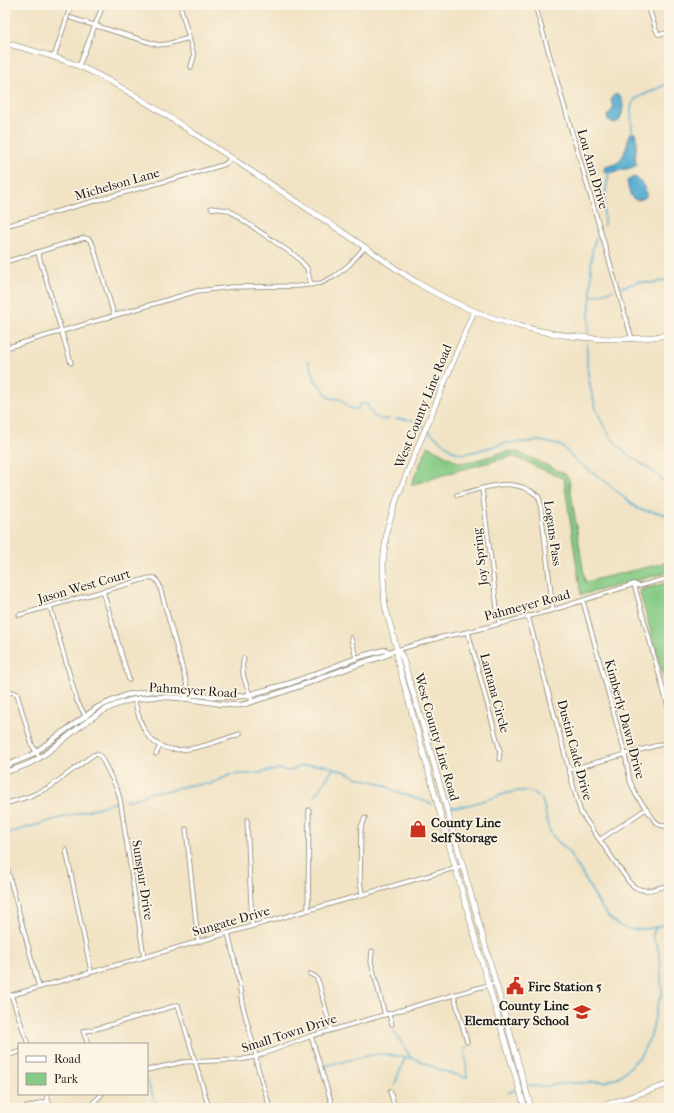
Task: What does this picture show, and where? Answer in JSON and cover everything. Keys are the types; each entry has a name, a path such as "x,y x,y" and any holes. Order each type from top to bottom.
{"main road":[{"path":"5,43 79,66 133,94 418,283 474,311 515,325 550,333 593,338 632,339 669,335"},
{"name":"West County Line Road","path":"474,311 394,505 387,529 384,550 383,576 385,606 397,650 397,659 525,1108"},
{"name":"West County Line Road","path":"397,650 402,656 531,1108"},
{"path":"442,819 448,818"}],"street":[{"path":"54,57 71,5"},
{"path":"79,66 103,5"},
{"path":"180,5 194,56 191,67"},
{"path":"536,7 547,5"},
{"path":"648,5 658,34 669,32"},
{"name":"Lou Ann Drive","path":"536,7 632,339"},
{"path":"72,18 158,45 189,38"},
{"name":"Michelson Lane","path":"5,226 223,165 228,162 230,157"},
{"path":"211,208 228,210 297,257 307,268 311,285"},
{"path":"5,262 84,238 90,238 114,315"},
{"path":"5,338 6,348 197,291 232,287 311,285 321,283 335,276 349,265 365,247"},
{"path":"38,253 70,363"},
{"name":"Logans Pass","path":"457,496 500,484 510,484 521,487 538,496 540,501 553,610"},
{"name":"Joy Spring","path":"482,489 498,624"},
{"name":"Jason West Court","path":"20,615 149,578 155,578 184,674 187,685 187,694"},
{"name":"Pahmeyer Road","path":"5,772 30,764 40,758 88,720 111,706 134,699 155,697 228,705 243,704 293,689 349,667 387,656 390,652 442,637 468,632 553,610 634,584 639,586 669,578"},
{"path":"634,584 669,710"},
{"path":"103,591 129,680"},
{"name":"Kimberly Dawn Drive","path":"583,601 625,754 628,776 631,785 657,823 669,827"},
{"path":"50,606 78,702 88,720"},
{"name":"Dustin Cade Drive","path":"528,616 577,800 582,812 629,882 635,888 638,890 648,891 669,885"},
{"name":"Lantana Circle","path":"468,632 500,751 499,759"},
{"path":"351,638 356,658"},
{"name":"Pahmeyer Road","path":"5,766 25,759 105,703 133,694 152,691 227,697 250,695 291,683 356,658 385,650 390,652"},
{"path":"244,658 242,668 252,701"},
{"path":"5,694 15,692 18,695 32,745 40,758"},
{"path":"133,694 145,732 153,741 165,748 175,750 189,749 240,734"},
{"path":"186,700 187,694"},
{"path":"569,770 669,742"},
{"path":"156,754 160,746"},
{"name":"Sunspur Drive","path":"5,804 44,791 68,775 90,757 97,754 102,759 117,789 122,806 144,956"},
{"path":"600,840 646,809"},
{"path":"308,909 309,810"},
{"path":"362,894 360,881 361,827 365,818"},
{"path":"247,820 252,925"},
{"path":"186,829 198,941"},
{"path":"66,850 91,971"},
{"name":"Sungate Drive","path":"5,997 91,971 462,866"},
{"path":"7,868 39,987"},
{"path":"228,933 237,971 240,996 257,1065 270,1108"},
{"path":"372,951 371,962 387,1014 392,1024"},
{"path":"310,974 316,977 319,984 331,1030"},
{"name":"Small Town Drive","path":"148,1070 183,1062 239,1060 255,1056 311,1036 495,983"},
{"path":"11,995 28,1043"},
{"path":"454,995 468,1042"},
{"path":"88,1043 83,1031 92,1030 178,1005 209,1108"},
{"path":"311,1036 333,1108"},
{"path":"5,1056 18,1052"},
{"path":"596,1108 669,1084"},
{"path":"390,1091 395,1108"},
{"path":"46,1095 51,1108"},
{"path":"88,1108 101,1095"},
{"path":"25,1108 48,1101"}],"green space":[{"path":"428,446 458,462 466,463 509,451 518,452 565,474 569,480 585,582 669,562 669,572 581,595 564,479 513,456 411,485"},
{"path":"669,582 669,696 640,593 641,590"}],"water":[{"path":"617,94 622,99 623,106 619,121 614,123 608,120 607,116 613,109 611,102 612,97"},
{"path":"635,133 637,141 635,158 637,165 627,169 605,173 605,166 616,164 623,156 630,134"},
{"path":"635,177 646,191 646,197 637,200 630,194 627,181"}],"waterway":[{"path":"632,134 631,107 635,99 669,83"},
{"path":"604,226 604,203 609,172"},
{"path":"588,332 592,250 596,238"},
{"path":"622,287 638,282 654,283 669,279"},
{"path":"591,297 613,290"},
{"path":"587,343 588,374 595,405 601,420 618,446 657,474 669,490"},
{"path":"308,361 314,375 314,380 330,398 340,399 349,407 354,409 358,409 360,404 368,404 375,417 389,419"},
{"path":"396,419 411,420 424,428"},
{"path":"427,430 453,451 462,454 506,443 541,441 558,445 563,447 577,462 601,478 638,509 669,516"},
{"path":"125,801 141,797 148,793 171,790 190,785 210,784 230,775 258,773 279,769 289,771 302,766 324,765 356,777 382,784 395,791 432,804"},
{"path":"314,797 333,769"},
{"path":"450,807 470,805 514,792 532,792 537,795 543,803 551,834 569,853 595,897 611,919 621,926 633,929 649,929 669,923"},
{"path":"5,834 117,802"},
{"path":"529,1085 540,1087 569,1083 605,1082 620,1076 640,1056 651,1036 657,1006 662,994 660,958 658,948 653,938 653,933 656,928"},
{"path":"394,1031 411,1058"},
{"path":"324,1066 372,1055 383,1054 416,1059 443,1071 467,1078 466,1047"},
{"path":"394,1086 405,1058"},
{"path":"148,1083 156,1105 154,1108"},
{"path":"508,1093 515,1090"}],"place":[{"name":"County Line Self Storage","path":"418,829"},
{"name":"Fire Station 5","path":"515,986"},
{"name":"County Line Elementary School","path":"582,1012"}]}
